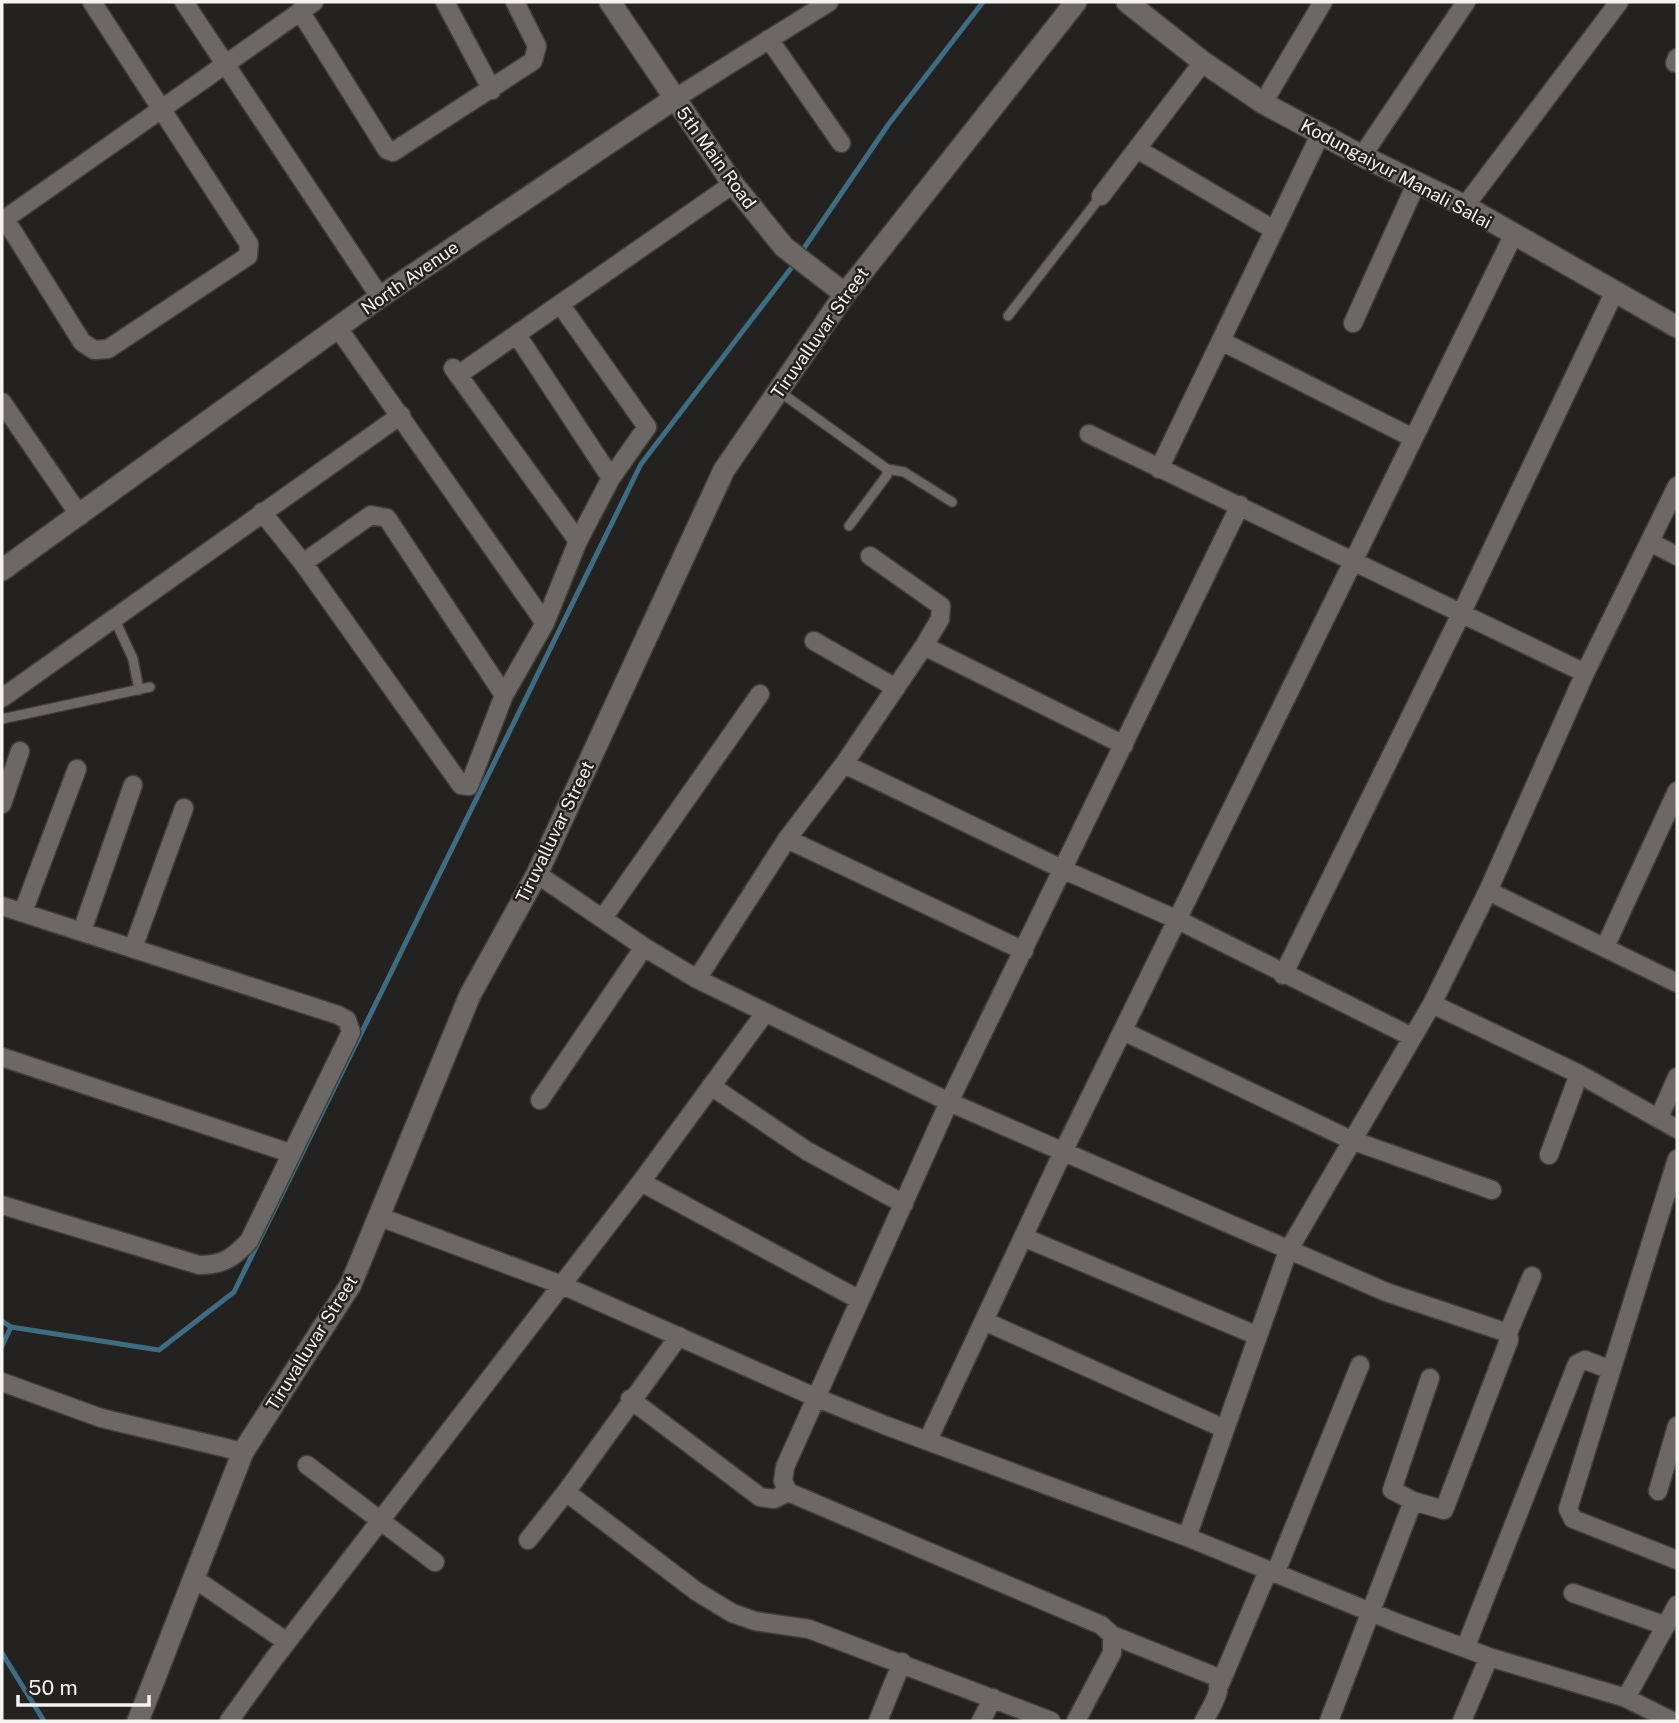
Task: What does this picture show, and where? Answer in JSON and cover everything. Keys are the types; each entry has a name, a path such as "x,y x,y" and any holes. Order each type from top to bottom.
{"street":[{"path":"92,2 160,108 249,244 248,256 108,349 94,350 82,342 4,220 160,108 307,6 387,150 393,152 492,90 536,56 537,46 515,2"},
{"path":"184,2 380,297"},
{"path":"444,2 492,90"},
{"name":"5th Main Road","path":"610,2 733,184 784,247 845,293"},
{"name":"North Avenue","path":"2,570 380,297 674,99 829,2"},
{"name":"Tiruvalluvar Street","path":"138,1721 243,1452 351,1284 470,995 537,874 724,470 845,293 1076,2"},
{"name":"Kodungaiyur Manali Salai","path":"1127,2 1203,62 1263,103 1416,184 1465,206 1513,236 1677,327"},
{"path":"1263,103 1323,2"},
{"path":"1362,156 1466,2"},
{"path":"1465,206 1619,2"},
{"path":"769,39 841,143"},
{"path":"1101,196 1203,62"},
{"path":"1159,469 1320,135"},
{"path":"1137,149 1274,230"},
{"path":"578,541 455,371 517,335 733,184"},
{"path":"1353,323 1416,184"},
{"path":"928,1440 1062,1154 1513,236"},
{"path":"1283,975 1461,614 1614,293"},
{"path":"262,512 303,564 461,785 471,783 504,695 545,623 578,541 611,478 647,427 560,304"},
{"path":"338,328 545,623"},
{"path":"517,335 611,478"},
{"path":"1221,341 1413,438"},
{"path":"2,402 80,516"},
{"path":"2,698 401,415"},
{"path":"1089,434 1585,673"},
{"path":"1187,1537 1288,1251 1410,1036 1432,1004 1488,891 1585,673 1652,543 1677,486"},
{"path":"1220,1684 1214,1676 1112,1635 1101,1625 788,1492 783,1481 785,1467 949,1102 1240,505"},
{"path":"303,564 371,515 387,518 504,695"},
{"path":"1652,543 1677,556"},
{"path":"697,979 787,839 844,764 940,619 942,606 870,555"},
{"path":"814,641 896,688"},
{"path":"924,646 1124,745"},
{"path":"603,918 760,694"},
{"path":"2,804 20,751"},
{"path":"844,764 1064,870 1178,920 1283,975 1410,1036"},
{"path":"23,912 77,769"},
{"path":"82,931 132,785"},
{"path":"1605,947 1677,791"},
{"path":"133,948 184,807"},
{"path":"787,839 1024,951"},
{"path":"537,874 644,947 697,979 949,1102 1062,1154 1386,1292 1508,1333"},
{"path":"1488,891 1677,984"},
{"path":"2,906 347,1020 351,1032 249,1241 232,1259 217,1265 200,1265 2,1205"},
{"path":"540,1100 644,947"},
{"path":"1432,1004 1579,1074 1677,1129"},
{"path":"229,1721 641,1182 765,1013"},
{"path":"1123,1031 1351,1140 1492,1190"},
{"path":"2,1057 290,1153"},
{"path":"1549,1156 1579,1074"},
{"path":"1659,1118 1677,1077"},
{"path":"711,1086 807,1151 904,1205"},
{"path":"1677,1159 1569,1515 1677,1560"},
{"path":"641,1182 859,1299"},
{"path":"380,1216 562,1284 817,1398 1187,1537 1369,1612 1466,1646 1489,1657 1626,1698 1672,1721"},
{"path":"1023,1237 1258,1336"},
{"path":"1430,1378 1392,1490 1413,1501 1444,1510 1509,1340 1508,1333 1532,1276"},
{"path":"984,1321 1225,1429"},
{"path":"528,1541 679,1336"},
{"path":"1466,1646 1577,1364 1585,1360 1611,1370"},
{"path":"1204,1721 1272,1572 1360,1365"},
{"path":"2,1382 101,1418 243,1452"},
{"path":"630,1399 760,1497 774,1499 788,1492"},
{"path":"1658,1491 1677,1426"},
{"path":"307,1465 435,1562"},
{"path":"566,1492 721,1608 755,1621 809,1629 902,1662 1051,1721"},
{"path":"1328,1721 1413,1501"},
{"path":"195,1579 287,1642"},
{"path":"1573,1593 1666,1626"},
{"path":"1626,1698 1677,1605"},
{"path":"1076,1721 1112,1653 1112,1635"},
{"path":"1462,1721 1489,1657"},
{"path":"878,1721 902,1662"},
{"path":"981,1721 993,1698"}],"lane":[{"path":"1008,316 1101,196"},
{"path":"779,391 887,469 904,472 952,502"},
{"path":"849,526 887,475 887,469"},
{"path":"114,618 133,659 139,690"},
{"path":"2,719 150,687"}],"waterway":[{"path":"800,254 888,125 983,2"},
{"path":"2,1321 11,1327 159,1350 234,1292 641,464 795,263"},
{"path":"2,1346 11,1327"},
{"path":"2,1653 44,1721"}]}
